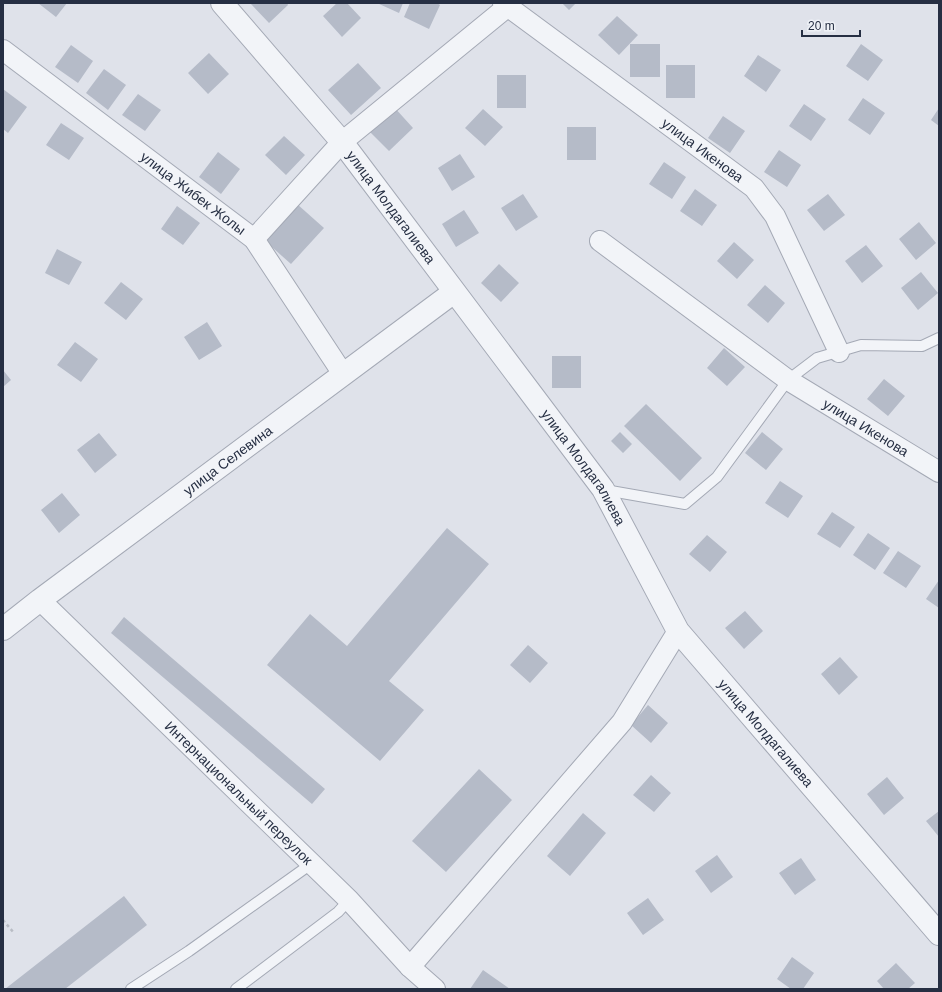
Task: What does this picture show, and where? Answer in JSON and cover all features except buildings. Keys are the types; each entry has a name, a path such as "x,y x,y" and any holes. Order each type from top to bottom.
{"street":[{"name":"улица Молдагалиева","path":"222,3 342,142 603,489 678,631 939,934"},
{"path":"254,239 342,142 507,4"},
{"name":"улица Икенова","path":"507,4 754,188 775,216 839,352"},
{"name":"улица Жибек Жолы","path":"3,50 254,239 343,374"},
{"name":"улица Икенова","path":"600,241 788,380 939,472"},
{"name":"улица Селевина","path":"3,630 40,600 454,292"},
{"name":"Интернациональный переулок","path":"40,600 349,900 410,968 435,989"},
{"path":"410,968 622,722 678,631"}],"lane":[{"path":"603,489 685,504 717,477 788,380 817,358 861,345 922,346 939,338"},
{"path":"131,989 189,951 311,864"},
{"path":"236,989 338,912 349,900"}],"path":[{"path":"3,920 14,932"}]}
